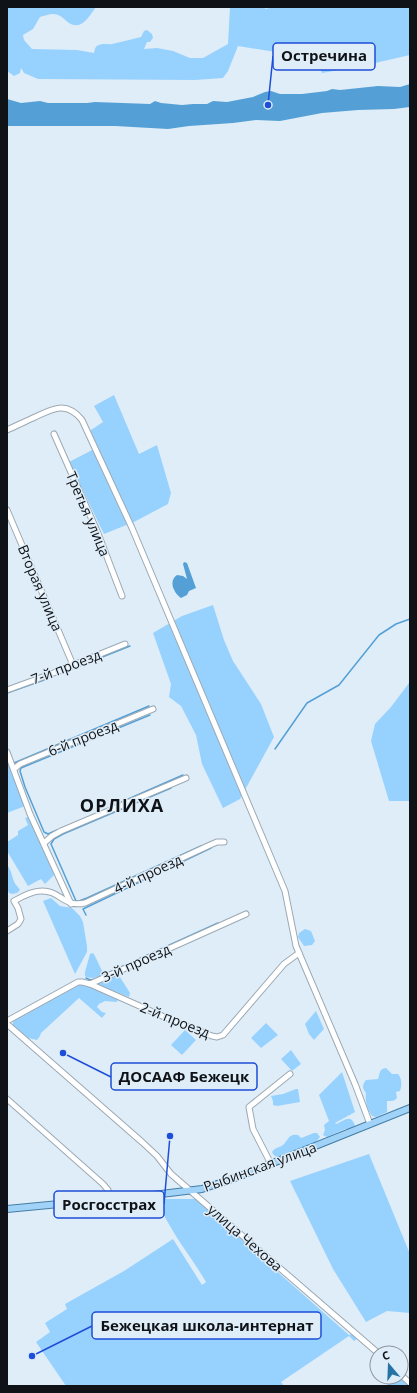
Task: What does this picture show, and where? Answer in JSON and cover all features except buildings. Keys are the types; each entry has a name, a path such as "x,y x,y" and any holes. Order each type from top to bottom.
{"main road":[{"name":"Рыбинская улица","path":"7,1209 190,1191 213,1186 410,1108"}],"street":[{"path":"7,430 55,408 66,408 73,411 82,420 132,528 285,891 293,936 299,953 355,1084 370,1124"},
{"name":"Третья улица","path":"54,434 97,531 122,596"},
{"name":"Вторая улица","path":"7,510 73,665"},
{"name":"7-й проезд","path":"7,690 125,644"},
{"name":"6-й проезд","path":"14,769 20,764 153,709"},
{"path":"7,752 30,814 71,904"},
{"path":"44,844 52,836 61,831 186,778"},
{"name":"4-й проезд","path":"71,904 77,905 85,903 210,845 217,842 224,842"},
{"path":"7,931 18,924 21,919 14,901 21,897 40,890 52,892 71,904"},
{"name":"3-й проезд","path":"7,1022 78,982 90,984 246,914"},
{"name":"2-й проезд","path":"90,984 162,1016 217,1037 223,1035 284,964 299,953"},
{"name":"улица Чехова","path":"7,1022 142,1142 157,1156 171,1174 190,1191 369,1345"},
{"path":"271,1164 253,1129 249,1107 290,1074"},
{"path":"7,1099 103,1184 108,1190 110,1199"}],"shaded area":[{"path":"7,7 96,7 82,24 78,25 69,23 62,17 55,14 40,17 33,29 23,35 24,40 32,49 77,50 94,53 95,48 98,45 112,44 141,37 144,31 147,30 152,34 153,38 150,42 147,42 144,49 157,48 173,51 190,58 203,58 228,44 230,7 265,7 265,9 274,7 410,7 410,55 322,73 314,54 288,54 238,46 228,71 223,78 195,80 38,79 24,73 21,68 20,73 14,76 7,71"},
{"path":"410,84 410,107 322,113 280,121 256,120 168,129 115,126 7,126 7,99 21,103 40,101 48,103 95,102 150,104 155,101 182,105 207,104 213,101 227,102 253,97 271,91 280,94 302,94 332,89 340,90 378,86 400,87"},
{"path":"114,395 139,454 157,445 171,493 168,504 134,522 104,534 69,462 96,448 88,432 103,422 94,406"},
{"path":"184,562 187,563 196,588 189,591 187,595 181,598 174,590 172,584 177,575 183,576 187,579 183,564"},
{"path":"213,605 224,640 233,661 261,704 274,737 240,799 223,808 202,764 196,735 181,706 169,697 171,684 153,633 182,616"},
{"path":"410,679 410,801 389,801 371,741 375,724 391,707 409,683"},
{"path":"7,761 25,806 7,813"},
{"path":"29,817 54,875 45,884 41,879 28,886 7,851 7,842 18,835 18,831 28,825 25,818"},
{"path":"7,865 11,871 14,882 20,890 17,893 9,893 7,888"},
{"path":"51,898 60,906 72,908 80,916 83,922 87,952 75,974 43,901"},
{"path":"305,929 311,931 315,941 312,945 304,946 298,937 299,933"},
{"path":"90,954 94,954 104,975 92,978 85,976"},
{"path":"118,974 130,993 129,997 98,985 98,982"},
{"path":"79,984 84,984 118,999 117,1002 105,1001 99,1004 97,1007 102,1012 106,1013 102,1018 79,998 41,1033 37,1040 28,1038 13,1025 15,1019"},
{"path":"316,1011 324,1029 314,1040 309,1034 305,1024"},
{"path":"266,1023 278,1035 261,1048 251,1038"},
{"path":"185,1030 196,1040 182,1055 171,1045"},
{"path":"291,1050 301,1064 292,1071 281,1059"},
{"path":"386,1068 392,1074 398,1074 401,1082 401,1089 400,1091 396,1092 396,1099 387,1101 387,1112 376,1117 372,1116 368,1108 366,1093 363,1085 366,1080 378,1079 381,1070"},
{"path":"342,1072 355,1112 335,1123 336,1124 349,1119 355,1126 352,1129 345,1129 327,1137 323,1135 325,1130 324,1125 329,1121 319,1095"},
{"path":"298,1089 300,1102 277,1106 273,1105 271,1096 283,1094"},
{"path":"317,1133 320,1137 308,1148 298,1149 284,1157 277,1157 272,1152 274,1149 283,1145 289,1137 293,1135 298,1135 301,1138"},
{"path":"369,1154 410,1254 410,1313 387,1311 366,1322 333,1269 290,1181"},
{"path":"157,1199 195,1199 349,1335 352,1334 358,1338 354,1341 349,1336 281,1382 284,1386 66,1386 36,1342 50,1332 45,1323 67,1309 65,1304 124,1271 173,1239 202,1285 206,1282 173,1232"},
{"path":"388,1385 410,1386 389,1386"}],"waterway":[{"path":"275,749 307,703 339,685 379,635 396,624 410,619"},
{"path":"62,673 130,646"},
{"path":"7,693 44,680"},
{"path":"14,763 149,706"},
{"path":"57,830 48,834 44,832 25,787 20,771 21,768 150,715"},
{"path":"110,807 183,775"},
{"path":"171,788 54,839 51,844 76,901 87,898 201,846"},
{"path":"86,915 83,909 211,848"},
{"path":"99,977 218,923"},
{"path":"86,978 90,980 96,979"}],"place":[{"name":"Остречина","path":"268,105"},
{"name":"ДОСААФ Бежецк","path":"63,1053"},
{"name":"Росгосстрах","path":"170,1136"},
{"name":"Бежецкая школа-интернат","path":"32,1356"}],"district":[{"name":"ОРЛИХА","path":"122,806"}]}
